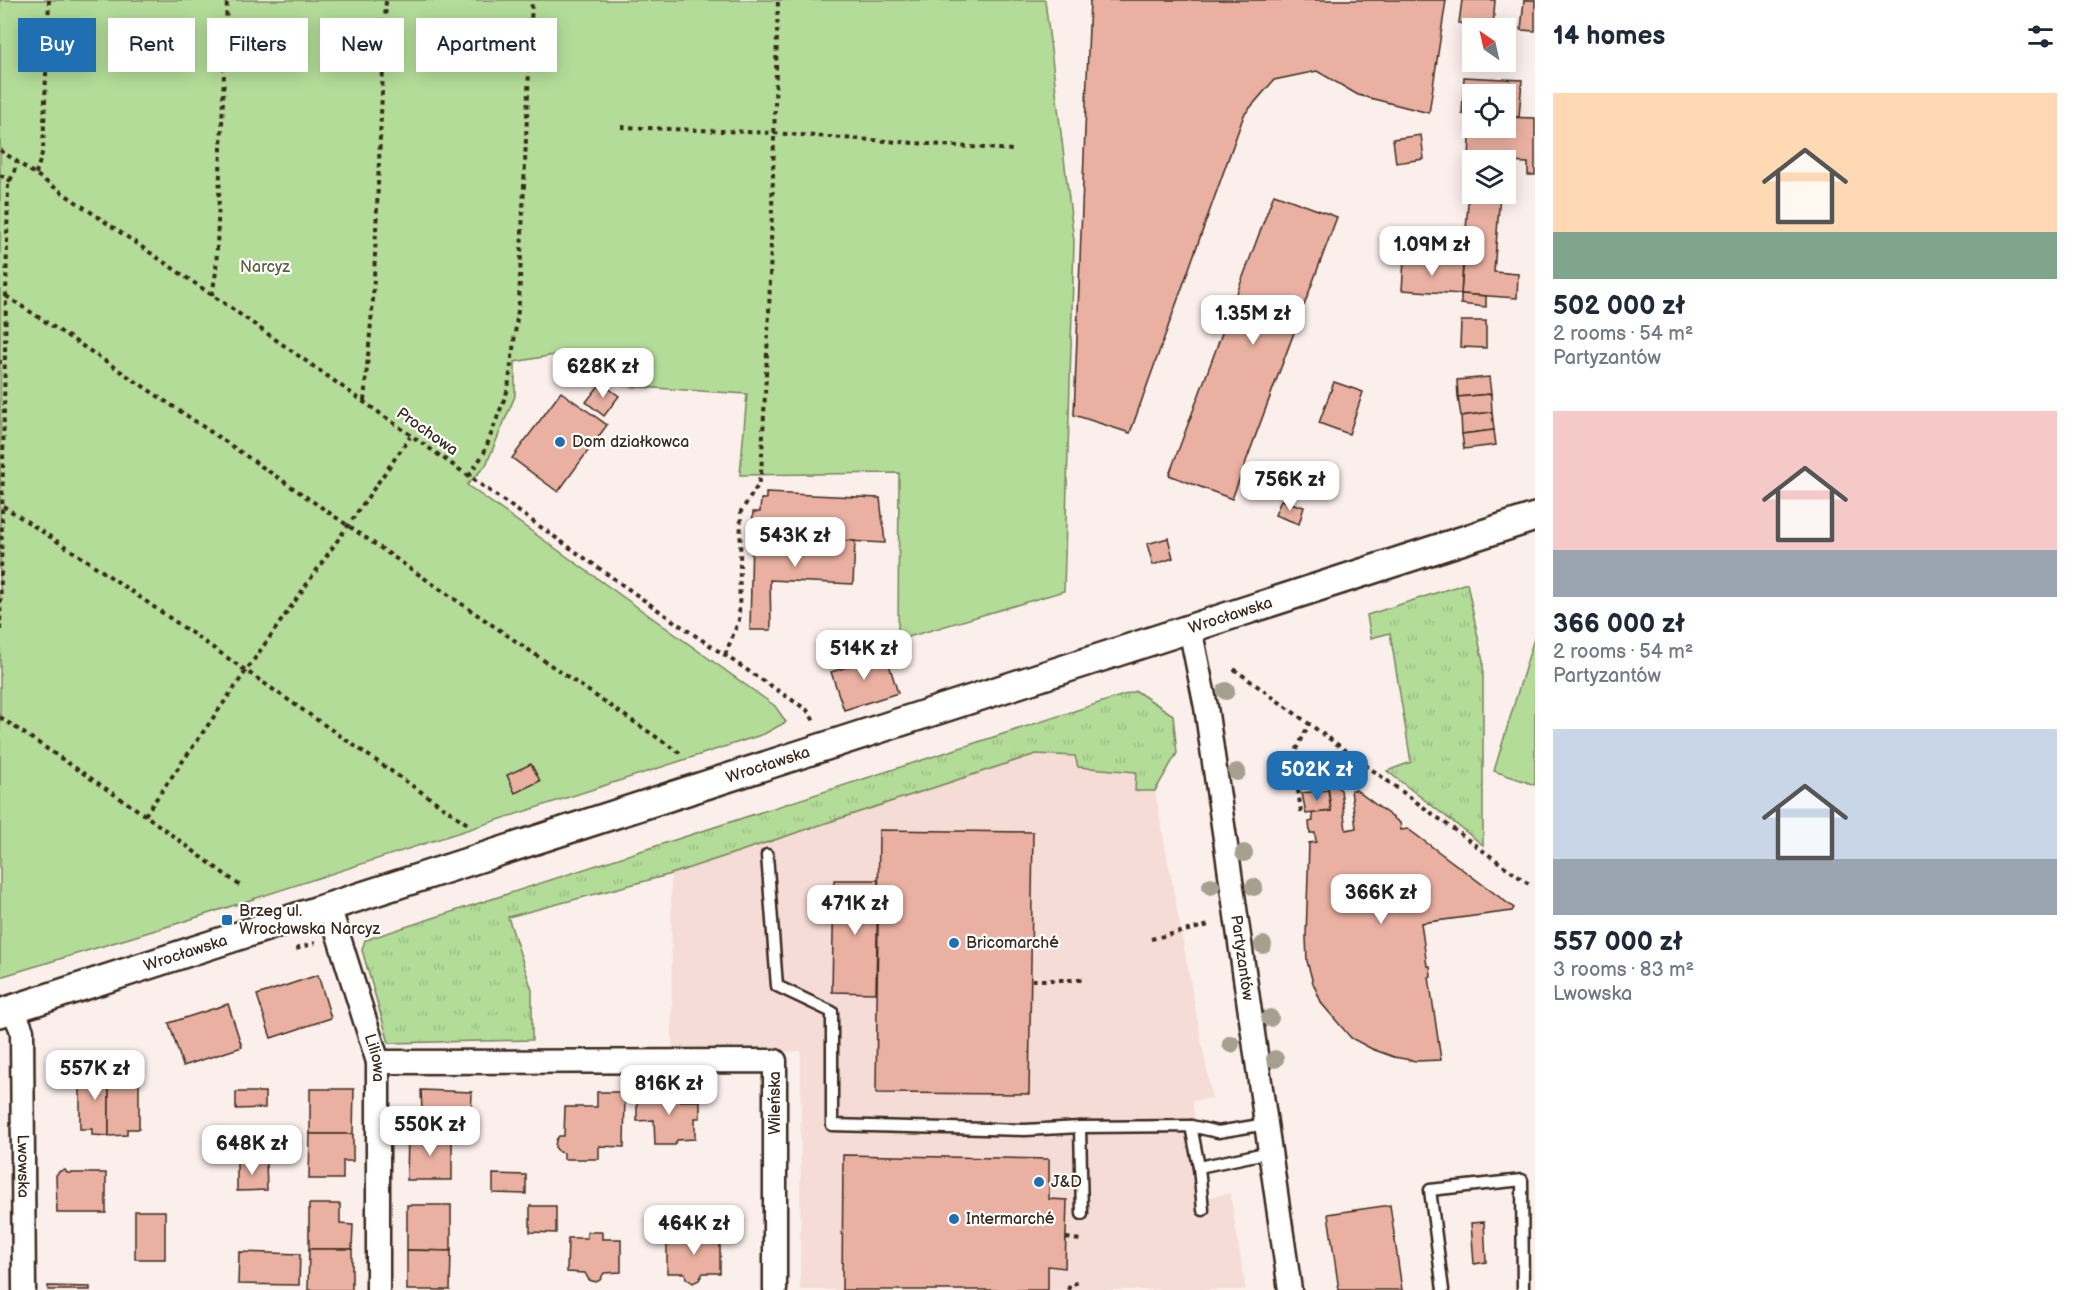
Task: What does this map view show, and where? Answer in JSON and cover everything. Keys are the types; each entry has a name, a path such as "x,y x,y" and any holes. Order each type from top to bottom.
{"street":[{"name":"Wrocławska","path":"7,1011 1535,517"},
{"name":"Partyzantów","path":"1191,628 1206,707 1290,1290"},
{"name":"Liliowa","path":"329,906 378,1062 378,1290"},
{"name":"Lwowska","path":"7,1011 22,1034 24,1290"},
{"name":"Wileńska","path":"378,1062 775,1061 775,1290"}],"lane":[{"path":"767,855 777,986 831,1012 832,1125 1025,1130 1080,1126 1191,1126 1218,1132 1266,1124"},
{"path":"1080,1126 1082,1214"},
{"path":"1191,1126 1199,1167 1203,1210"},
{"path":"1199,1167 1270,1152"},
{"path":"1443,1290 1430,1190 1521,1180 1523,1290"}],"path":[{"path":"36,174 44,150 49,0"},
{"path":"212,296 216,273 226,0"},
{"path":"364,402 373,300 386,0"},
{"path":"469,476 484,453 508,389 511,368 519,302 532,0"},
{"path":"725,656 739,620 741,511 757,488 761,475 770,313 778,0"},
{"path":"621,127 773,133 1012,150"},
{"name":"Prochowa","path":"0,150 725,656 807,710 826,746"},
{"path":"0,630 8,186 18,162"},
{"path":"0,175 11,181"},
{"path":"6,296 146,386 683,755"},
{"path":"145,815 410,437"},
{"path":"3,506 89,562 469,825"},
{"path":"1234,669 1530,885"},
{"path":"0,717 145,815 243,887"},
{"path":"1301,812 1294,760 1296,751 1310,724"},
{"path":"1151,939 1209,925"},
{"path":"1032,980 1082,980"},
{"path":"1066,1238 1081,1240"},
{"path":"1068,1290 1070,1285 1082,1281"}],"shaded area":[{"path":"1036,754 1075,756 1078,767 1137,772 1135,791 1155,791 1212,1098 1192,1101 1209,1197 1230,1193 1246,1290 800,1290 801,1051 739,1053 672,1050 671,874"}],"green space":[{"name":"Narcyz","path":"0,0 1045,0 1074,241 1064,591 898,640 899,473 740,475 747,394 623,386 571,352 515,362 515,396 486,465 467,485 775,706 786,722 764,734 179,923 0,977"},
{"path":"1467,583 1483,662 1483,845 1387,771 1411,762 1390,633 1371,638 1367,615"},
{"path":"1535,635 1535,785 1494,771"},
{"path":"1136,691 1173,715 1177,753 1155,791 1135,791 1136,772 1078,767 1075,756 1036,754 668,875 508,917 532,990 532,1040 389,1043 362,950 365,940"}],"building":[{"path":"1090,0 1446,0 1429,113 1358,95 1317,71 1274,80 1244,115 1130,433 1074,415"},
{"path":"1462,0 1495,0 1494,18 1462,18 1462,23 1459,23"},
{"path":"1524,0 1535,0 1535,31 1521,30"},
{"path":"1464,77 1522,80 1519,117 1516,117 1516,84 1464,84"},
{"path":"1516,117 1535,118 1535,175 1528,175 1528,163 1516,162 1516,150 1469,150 1470,138 1516,138"},
{"path":"1421,135 1424,159 1396,163 1393,139"},
{"path":"1274,194 1337,217 1232,499 1169,475"},
{"path":"1468,204 1499,204 1494,272 1518,274 1517,298 1461,294"},
{"path":"1404,260 1463,264 1461,294 1402,290"},
{"path":"1461,294 1486,296 1486,307 1461,304"},
{"path":"1461,321 1486,321 1486,348 1460,347"},
{"path":"1489,377 1491,394 1458,397 1457,380"},
{"path":"1334,382 1363,392 1349,434 1319,423"},
{"path":"601,383 619,396 604,416 586,402"},
{"name":"Dom działkowca","path":"561,392 607,425 558,492 512,458"},
{"path":"1491,394 1492,412 1461,416 1458,397"},
{"path":"1492,412 1494,430 1462,434 1461,416"},
{"path":"1494,430 1496,445 1464,449 1462,434"},
{"path":"766,493 880,498 885,543 752,536 753,512 760,512 761,499 766,499"},
{"path":"1281,500 1304,507 1299,524 1275,515"},
{"path":"752,536 855,541 853,584 770,580 771,630 750,630"},
{"path":"1168,538 1173,558 1153,565 1147,544"},
{"path":"865,651 868,660 886,655 898,693 844,710 831,672 854,665 851,655"},
{"path":"531,764 540,781 515,793 507,775"},
{"path":"1332,784 1341,790 1346,830 1356,828 1351,790 1356,790 1400,823 1401,830 1408,829 1514,908 1512,911 1421,923 1427,966 1430,966 1431,977 1429,977 1441,1060 1416,1061 1394,1057 1351,1038 1322,1004 1313,983 1307,961 1306,937 1309,843 1316,842 1315,833 1310,833 1309,822 1313,821 1312,813 1331,811 1328,785"},
{"path":"1328,790 1331,811 1306,814 1302,793"},
{"name":"Bricomarché","path":"879,830 1033,832 1029,1094 876,1093"},
{"path":"834,880 878,880 876,993 832,992"},
{"path":"318,975 331,1018 271,1038 257,995"},
{"path":"228,1004 242,1047 183,1066 169,1023"},
{"path":"80,1069 109,1069 109,1136 92,1135 92,1129 80,1129"},
{"path":"109,1069 139,1069 139,1129 127,1129 127,1135 109,1136"},
{"path":"310,1089 354,1089 353,1134 310,1134"},
{"path":"421,1090 472,1092 471,1118 452,1118 452,1135 408,1134 408,1110 422,1110"},
{"path":"236,1092 265,1092 265,1108 236,1109"},
{"path":"597,1092 625,1092 624,1147 599,1146 599,1159 564,1159 564,1153 559,1152 555,1147 559,1136 564,1136 565,1107 597,1107"},
{"path":"637,1093 678,1093 678,1101 700,1101 700,1118 695,1118 695,1139 677,1140 675,1145 655,1145 654,1120 637,1121"},
{"path":"310,1134 353,1134 353,1161 343,1161 343,1179 309,1179"},
{"path":"408,1134 452,1135 452,1180 407,1180"},
{"name":"Intermarché","path":"843,1155 1049,1159 1049,1199 1067,1200 1065,1268 1048,1266 1048,1290 842,1290"},
{"path":"237,1161 266,1161 267,1190 237,1191"},
{"path":"65,1170 67,1173 106,1173 106,1213 57,1213 56,1175"},
{"path":"493,1174 526,1175 526,1194 493,1193"},
{"path":"309,1204 340,1204 340,1224 353,1225 352,1249 309,1249"},
{"path":"407,1205 451,1205 451,1251 407,1250"},
{"path":"1390,1205 1402,1290 1339,1290 1328,1214"},
{"path":"530,1206 556,1206 556,1233 530,1232"},
{"path":"135,1211 165,1211 165,1259 135,1259"},
{"path":"1484,1222 1486,1262 1474,1264 1471,1223"},
{"path":"587,1232 602,1232 602,1239 621,1239 621,1272 604,1273 596,1282 589,1280 585,1273 567,1272 568,1238 587,1238"},
{"path":"686,1232 701,1232 702,1240 720,1239 720,1273 703,1273 699,1280 693,1283 686,1278 685,1273 667,1273 667,1240 686,1239"},
{"path":"309,1249 352,1249 352,1290 308,1290"},
{"path":"407,1250 451,1251 450,1290 407,1290"},
{"path":"239,1252 300,1254 299,1285 238,1284"},
{"path":"48,1286 90,1287 90,1290 48,1290"}],"place":[{"name":"Dom działkowca","path":"560,442"},
{"name":"Brzeg ul. Wrocławska Narcyz","path":"227,920"},
{"name":"Bricomarché","path":"954,943"},
{"name":"J&D","path":"1039,1182"},
{"name":"Intermarché","path":"954,1219"}]}
